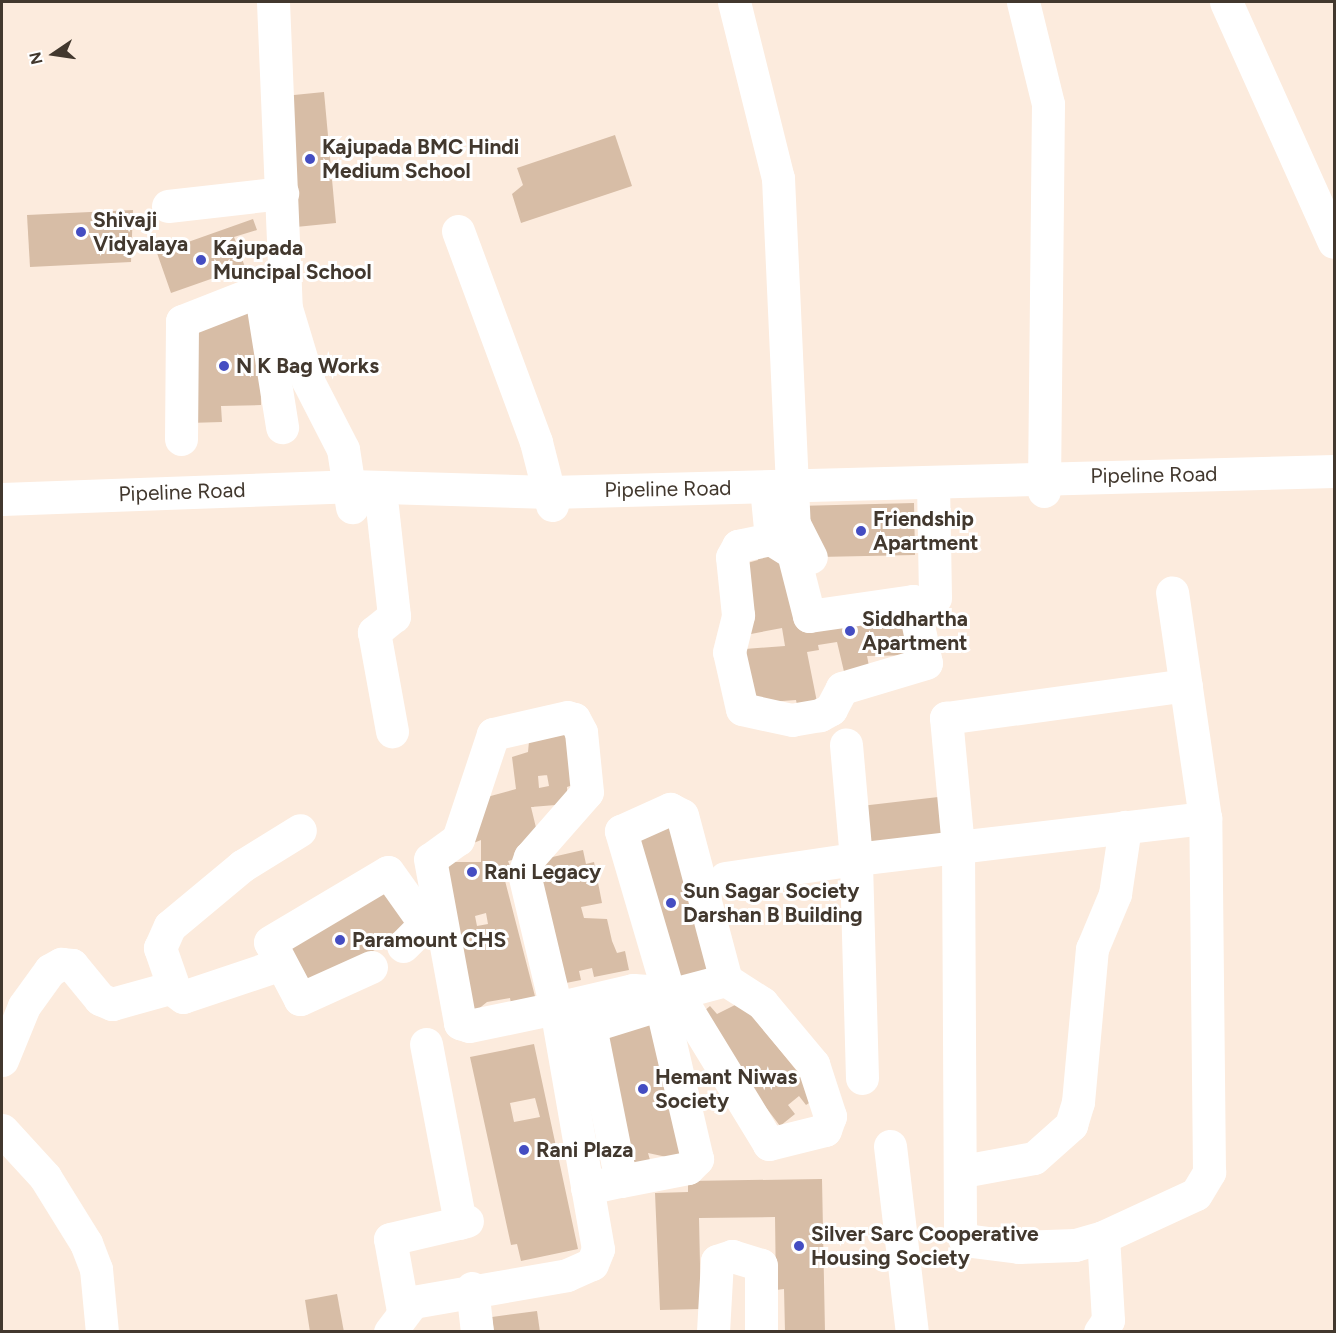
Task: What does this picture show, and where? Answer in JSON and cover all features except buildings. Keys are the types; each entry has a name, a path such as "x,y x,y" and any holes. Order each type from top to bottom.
{"street":[{"path":"273,2 282,193 272,285 275,382 282,427"},
{"path":"734,2 778,178 779,491 771,539"},
{"path":"1023,2 1048,104 1044,484 1335,486"},
{"path":"1226,2 1335,242"},
{"path":"168,206 282,193"},
{"path":"458,231 551,499"},
{"path":"272,285 303,368 343,449 361,500 393,616 374,632 393,731"},
{"path":"181,439 182,321 272,285"},
{"path":"275,382 303,368"},
{"name":"Pipeline Road","path":"2,499 551,499 933,488 1335,471"},
{"path":"933,488 935,598"},
{"path":"779,491 811,557"},
{"path":"2,516 361,500"},
{"path":"771,539 793,553 809,616 915,602 926,663 842,688 831,709 820,715 792,720 742,709 729,652 738,615 732,557 738,546 771,539"},
{"path":"1172,592 1186,685 1205,818 1209,1172 1196,1194 1103,1237 1075,1245 1019,1247 965,1240 958,847 946,718 1186,685"},
{"path":"397,1321 412,1302 472,1288 567,1275 592,1264 598,1249 587,1188 556,1008 524,874 530,857 587,792 581,732 574,719 567,717 493,734 458,839 434,853 429,866 460,1023 469,1026 556,1008 622,1003 656,1004 664,1009 697,1159 688,1168 587,1188"},
{"path":"846,744 856,859 862,1078"},
{"path":"670,809 682,816 726,980 762,1003 813,1064 830,1116 825,1130 769,1144 672,992 621,831 670,809"},
{"path":"724,878 856,859 1205,818"},
{"path":"963,1171 1034,1158 1071,1125 1078,1102 1092,949 1115,894 1125,827"},
{"path":"278,965 190,997 179,996 173,987 160,948 170,926 242,866 300,830"},
{"path":"370,967 300,999 278,965 270,942 276,934 388,872 425,924 403,946"},
{"path":"2,1060 24,1006 50,970 61,964 72,966 100,999 112,1004 173,987"},
{"path":"621,1181 590,1033 593,1022 622,1003 726,980"},
{"path":"397,1321 390,1239 464,1222 426,1044"},
{"path":"2,1130 45,1177 86,1243 96,1269 102,1332"},
{"path":"890,1146 912,1332"},
{"path":"1100,1332 1108,1320 1103,1237"},
{"path":"713,1332 717,1261 732,1256 761,1265 761,1332"},
{"path":"472,1288 477,1332"}],"place":[{"name":"Kajupada BMC Hindi Medium School","path":"310,159"},
{"name":"Shivaji Vidyalaya","path":"81,232"},
{"name":"Kajupada Muncipal School","path":"201,260"},
{"name":"N K Bag Works","path":"224,366"},
{"name":"Friendship Apartment","path":"861,531"},
{"name":"Siddhartha Apartment","path":"850,631"},
{"name":"Rani Legacy","path":"472,872"},
{"name":"Sun Sagar Society Darshan B Building","path":"671,903"},
{"name":"Paramount CHS","path":"340,940"},
{"name":"Hemant Niwas Society","path":"643,1089"},
{"name":"Rani Plaza","path":"524,1150"},
{"name":"Silver Sarc Cooperative Housing Society","path":"799,1246"}]}
